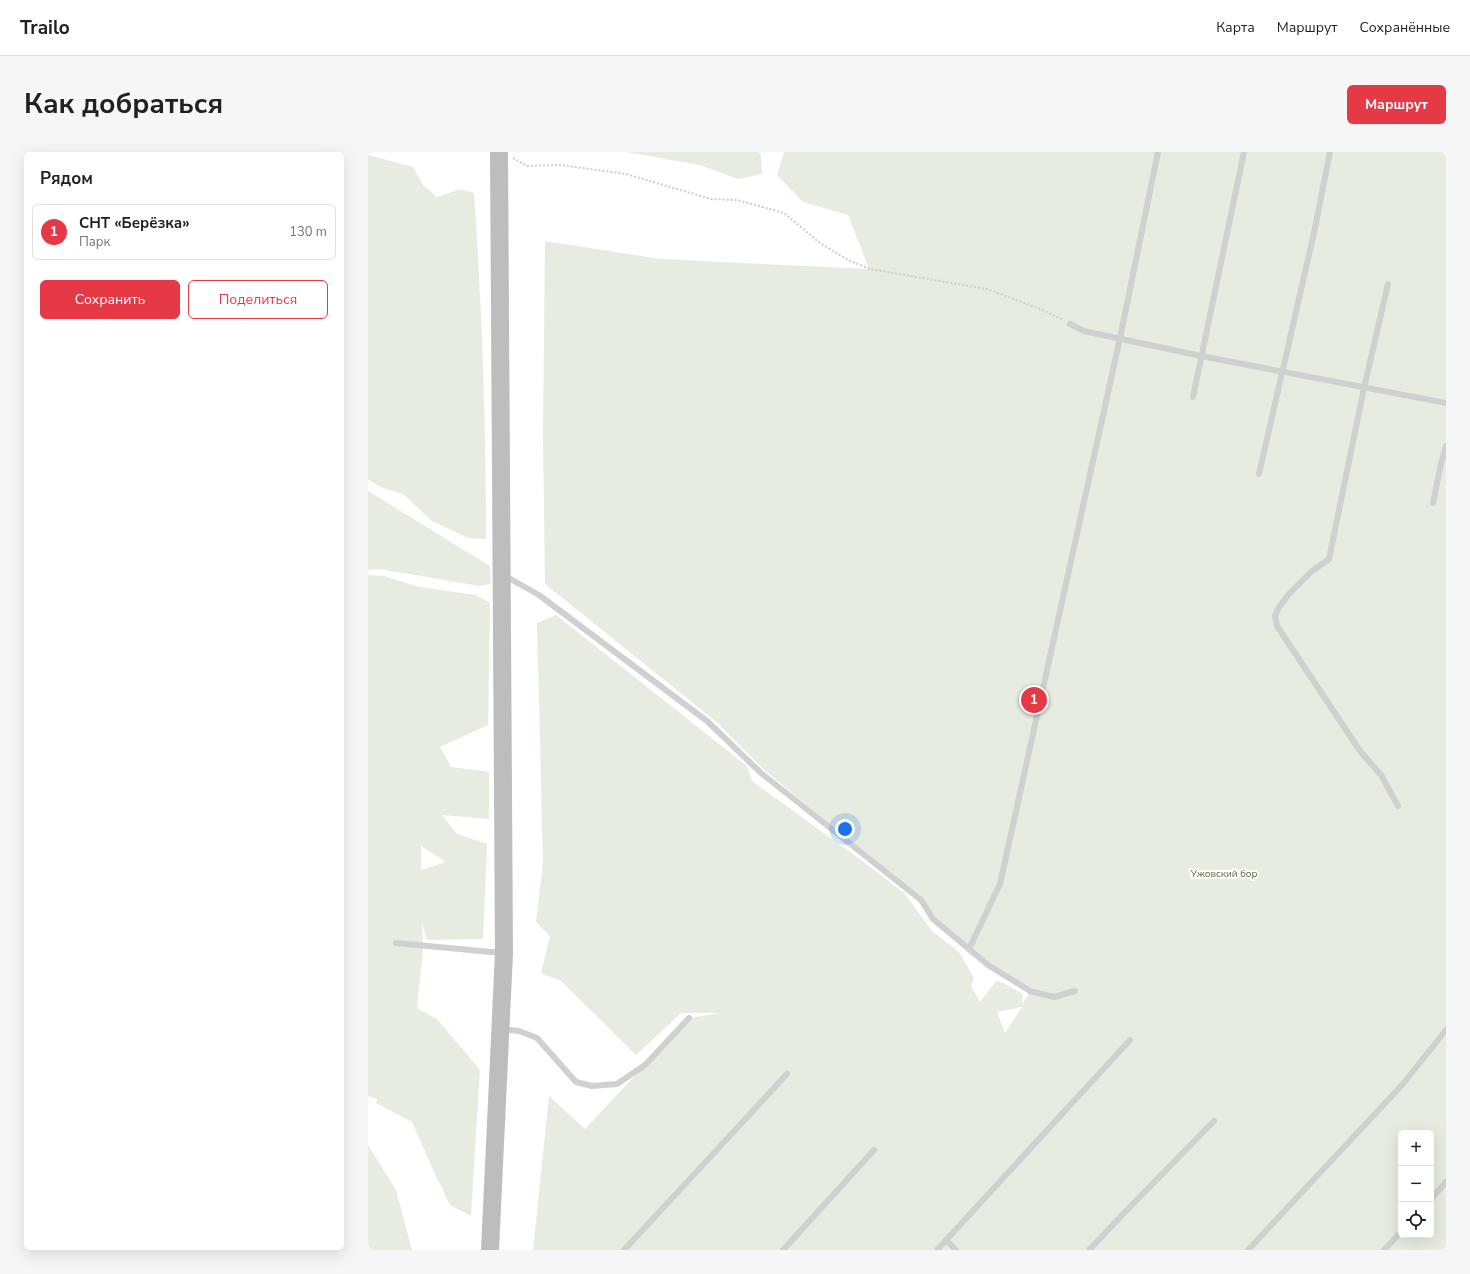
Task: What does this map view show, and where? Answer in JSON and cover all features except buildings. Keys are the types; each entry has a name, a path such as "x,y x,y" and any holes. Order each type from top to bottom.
{"street":[{"path":"490,1250 504,953 502,575 504,154"}],"lane":[{"path":"969,949 1000,884 1120,338 1158,152"},
{"path":"1193,398 1244,152"},
{"path":"1259,474 1314,233 1330,152"},
{"path":"1388,284 1364,388 1329,559 1311,572 1288,594 1279,607 1276,616 1277,626 1360,751 1381,775 1398,806"},
{"path":"1070,324 1084,331 1201,356 1446,403"},
{"path":"1433,503 1446,446"},
{"path":"502,575 539,595 707,721 761,773 921,900 933,919 988,965 1030,991 1054,997 1075,991"},
{"path":"396,943 504,953"},
{"path":"500,1029 519,1030 536,1038 576,1082 592,1086 617,1084 645,1065 689,1018"},
{"path":"1248,1250 1402,1085 1446,1030"},
{"path":"937,1250 1130,1040"},
{"path":"624,1250 787,1074"},
{"path":"1089,1250 1124,1212 1214,1122"},
{"path":"783,1250 874,1150"},
{"path":"1434,1196 1446,1182"},
{"path":"1384,1250 1398,1235"},
{"path":"946,1240 956,1250"}],"path":[{"path":"504,154 527,166 561,165 626,174 712,199 737,200 784,213 820,243 848,260 870,269 987,289 1040,309 1070,324"}],"green space":[{"path":"626,152 758,152 761,154 762,174 738,179 700,165"},
{"name":"Ужовский бор","path":"784,152 1446,152 1446,1250 533,1250 549,1096 585,1129 689,1018 720,1013 681,1013 636,1055 561,981 541,973 550,936 536,922 543,863 537,623 556,615 747,766 752,781 905,894 932,931 959,952 974,978 971,986 980,1002 997,980 1023,994 1022,1005 1030,991 988,965 933,919 921,900 762,768 719,724 545,584 543,436 545,241 660,259 869,269 848,215 803,202 777,175","holes":["1022,1007 1005,1033 997,1012"]},
{"path":"368,155 413,167 423,185 437,197 461,189 474,193 483,366 486,539 468,538 432,521 403,494 380,487 368,479"},
{"path":"368,491 490,566 491,584 479,586 380,569 368,570"},
{"path":"368,575 384,576 419,587 476,595 490,603 488,725 440,747 451,767 489,772 489,819 442,815 457,834 487,844 483,939 427,940 422,922 423,950 417,1008 437,1019 480,1070 471,1216 450,1205 412,1122 376,1103 377,1099 368,1096","holes":["421,846 446,862 421,870"]},
{"path":"368,1145 396,1190 412,1250 368,1250"}],"place":[{"name":"СНТ «Берёзка»","path":"1034,700"}]}
